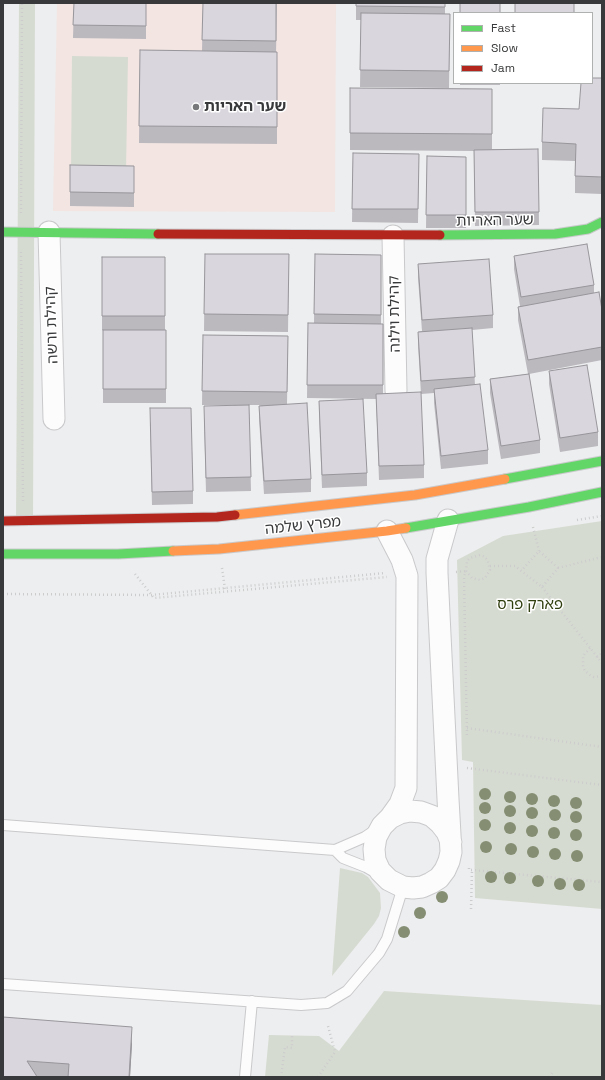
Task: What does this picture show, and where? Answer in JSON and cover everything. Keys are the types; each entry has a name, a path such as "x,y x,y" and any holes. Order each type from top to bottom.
{"street":[{"name":"שער האריות","path":"3,232 393,236 555,234 588,229 602,222"},
{"name":"קהילת ורשה","path":"49,232 54,419"},
{"name":"קהילת וילנה","path":"393,236 396,391"},
{"name":"מפרץ שלמה","path":"3,521 225,516 415,495 602,461"},
{"name":"מפרץ שלמה","path":"3,554 118,554 219,549 388,531 529,507 602,492"},
{"path":"388,531 402,560 407,576 406,788 400,804 376,837 374,848 375,860 380,871 396,884 413,888 422,887 439,878 445,870 451,852 437,573 437,558 448,520"},
{"path":"386,822 400,813 410,811 421,812 432,816 440,823 447,832 450,842"}],"lane":[{"path":"3,825 335,850 365,837 386,822"},
{"path":"3,984 301,1005 327,1003 347,991 379,953 388,939 396,884 366,867 343,858 335,850"},
{"path":"246,1077 252,1001"}],"path":[{"path":"22,3 20,232 23,521"},
{"path":"529,507 539,552 558,568"},
{"path":"522,570 539,552"},
{"path":"118,554 154,598 407,576"},
{"path":"466,571 472,578 480,580 488,574 490,566 485,557 480,555 475,556 467,561 464,576 467,741"},
{"path":"542,587 558,568 602,557"},
{"path":"490,566 515,566 542,587 602,663"},
{"path":"3,594 151,595"},
{"path":"590,648 583,656 583,666 585,671 594,677 602,676"},
{"path":"597,657 602,653"},
{"path":"467,728 602,747"},
{"path":"467,761 467,768 602,785"},
{"path":"469,862 469,870 602,882"},
{"path":"471,909 472,870"},
{"path":"318,1077 335,1052 328,1026"},
{"path":"281,1077 284,1047 292,1048 292,1035"},
{"path":"550,1077 552,1073"}],"shaded area":[{"name":"שער האריות","path":"57,3 336,3 335,212 53,211"}],"green space":[{"path":"19,3 35,3 33,521 16,522"},
{"path":"72,56 128,57 126,170 71,169"},
{"name":"פארק פרס","path":"602,521 602,909 475,898 473,762 462,760 457,560 503,536"},
{"path":"340,868 362,873 368,877 380,893 381,908 379,916 374,924 332,976"},
{"path":"384,991 602,1005 602,1077 265,1077 269,1035 319,1036 339,1051"}],"building":[{"path":"74,3 146,3 146,26 73,25"},
{"path":"203,3 276,3 276,41 202,40"},
{"path":"356,3 445,3 445,7 356,6"},
{"path":"460,3 500,3 500,12 460,12"},
{"path":"515,3 574,3 574,12 515,12"},
{"path":"361,13 450,14 449,71 360,70"},
{"path":"140,50 277,52 277,127 139,126"},
{"path":"593,78 602,78 602,177 575,176 576,144 542,142 543,108 579,109 581,84 593,84"},
{"path":"350,88 492,89 492,134 350,133"},
{"path":"538,149 539,212 475,212 474,150"},
{"path":"353,153 419,154 418,209 352,209"},
{"path":"427,156 466,157 466,215 426,215"},
{"path":"70,165 134,166 134,193 70,192"},
{"path":"587,244 594,285 521,297 514,256"},
{"path":"205,254 289,254 288,315 204,314"},
{"path":"315,254 381,255 381,315 314,314"},
{"path":"102,257 165,257 165,316 102,316"},
{"path":"489,259 493,315 422,320 418,264"},
{"path":"599,292 602,310 602,347 528,360 518,307"},
{"path":"308,323 383,324 383,385 307,385"},
{"path":"472,328 475,377 421,381 418,332"},
{"path":"103,330 166,330 166,389 103,389"},
{"path":"203,335 288,336 287,392 202,391"},
{"path":"587,365 598,432 560,438 549,371"},
{"path":"529,374 540,440 501,446 490,379"},
{"path":"480,384 488,450 441,456 434,389"},
{"path":"421,392 424,465 379,466 376,394"},
{"path":"363,399 367,473 322,475 319,401"},
{"path":"307,403 311,479 264,481 259,406"},
{"path":"249,405 251,477 206,478 204,406"},
{"path":"150,408 191,408 193,491 152,492"},
{"path":"3,1017 132,1027 129,1077 68,1077 69,1064 27,1061 37,1077 3,1077"}],"traffic: fast":[{"path":"440,235 555,234 588,229 602,222"},
{"path":"3,232 158,234"},
{"path":"505,479 602,461"},
{"path":"406,528 529,507 602,492"},
{"path":"3,554 118,554 173,551"}],"traffic: slow":[{"path":"235,515 415,495 505,479"},
{"path":"173,551 219,549 406,528"}],"traffic: jam":[{"path":"158,234 440,235"},
{"path":"3,521 217,517 235,515"}],"place":[{"name":"שער האריות","path":"196,107"}]}
